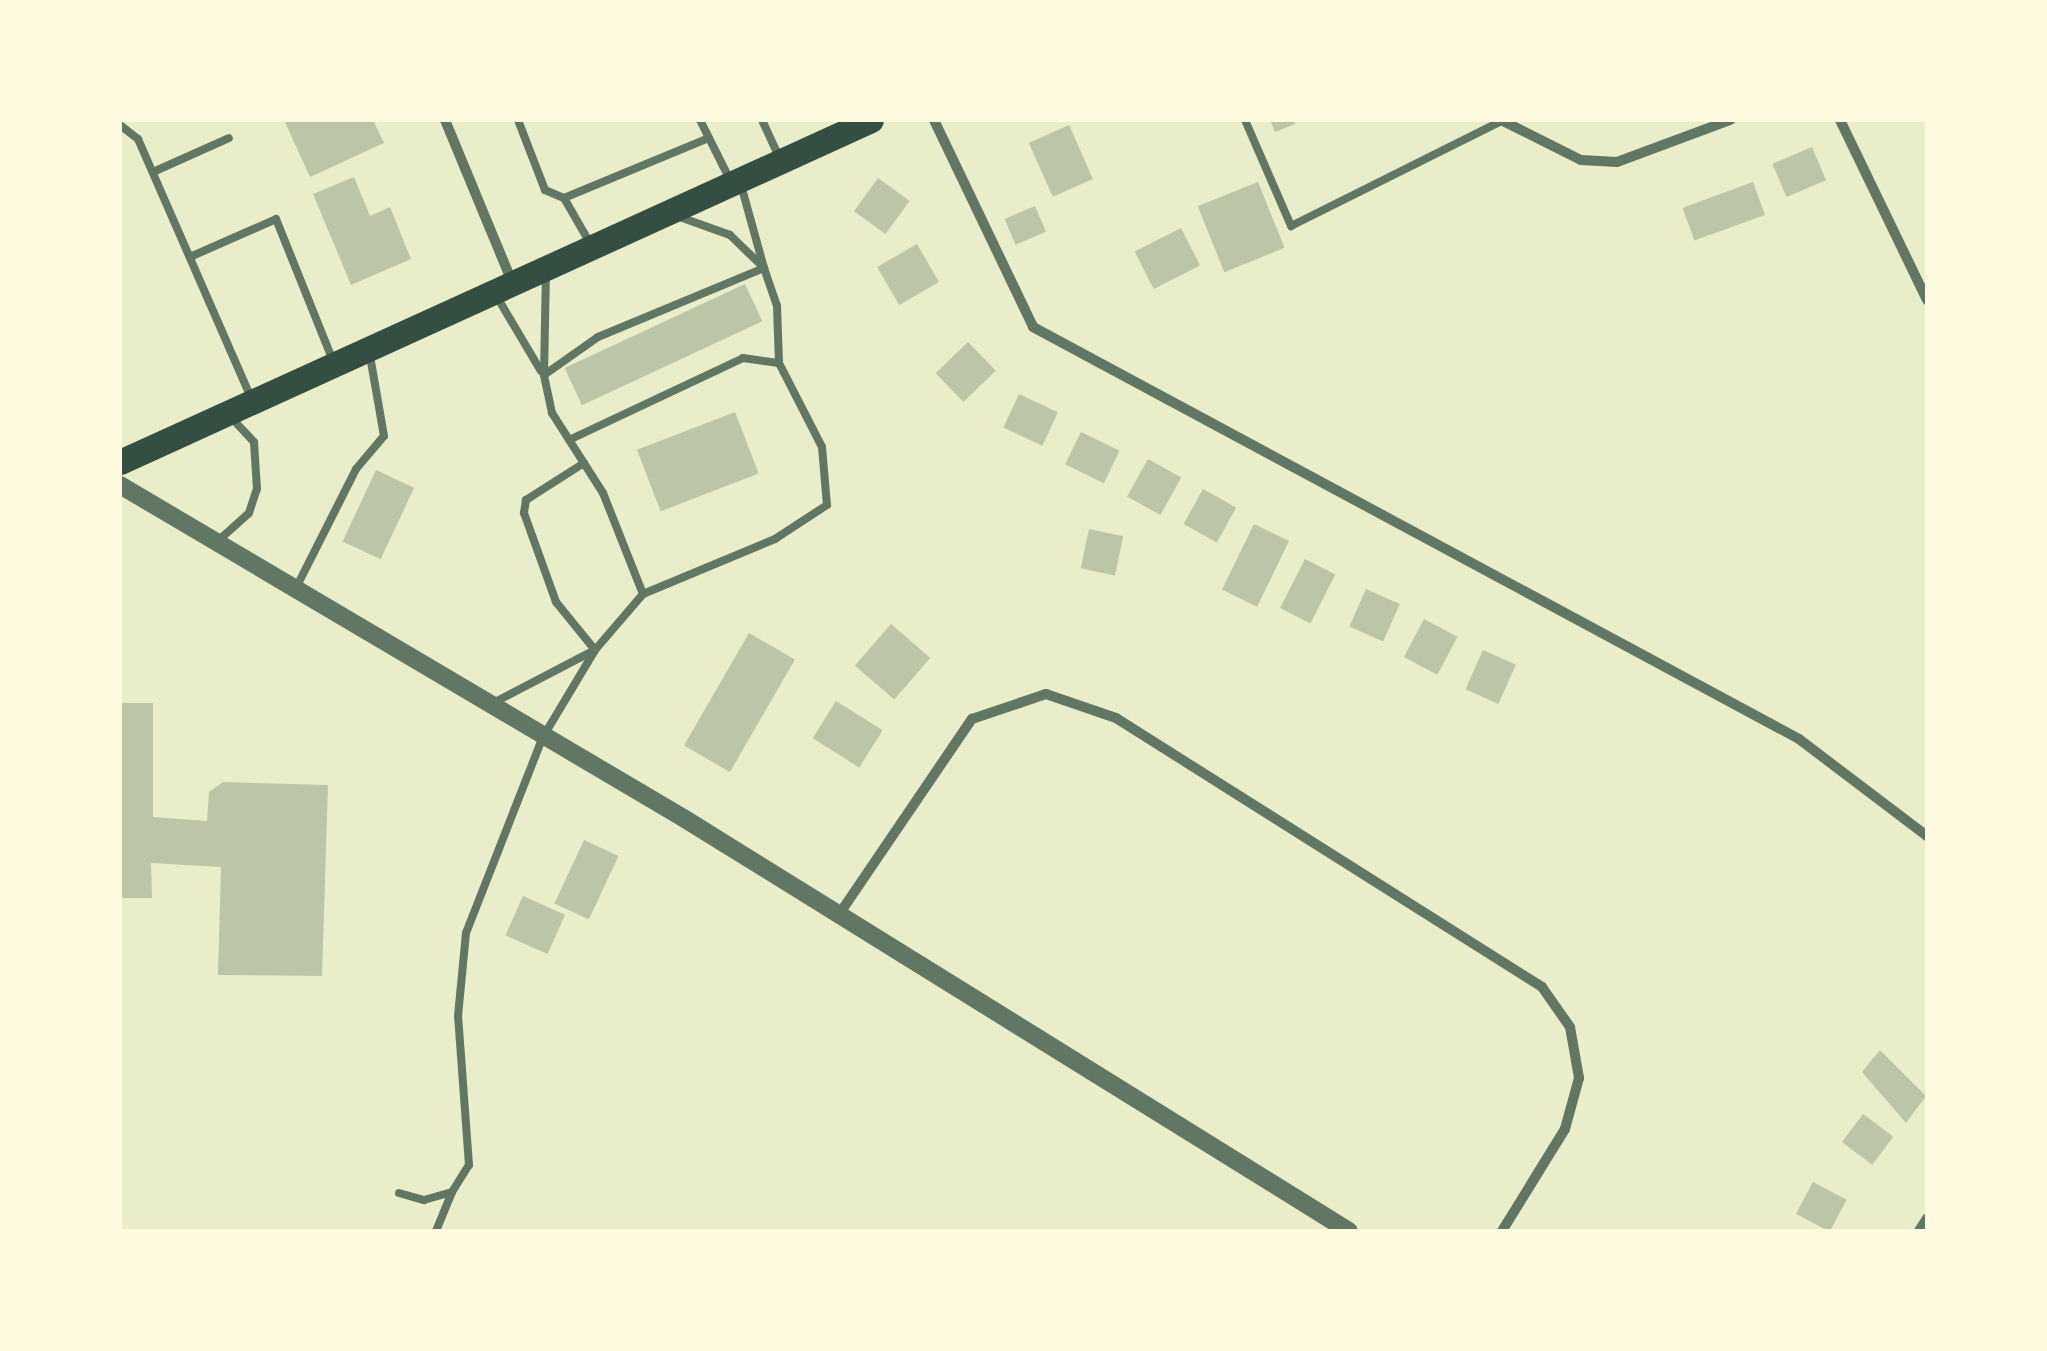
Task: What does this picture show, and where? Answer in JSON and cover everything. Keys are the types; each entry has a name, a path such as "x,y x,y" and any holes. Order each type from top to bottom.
{"main road":[{"path":"120,462 871,120"}],"street":[{"path":"445,120 504,289"},
{"path":"934,120 1034,326 1799,739 1927,836"},
{"path":"1502,120 1581,160 1617,162 1730,120"},
{"path":"1840,120 1927,300"},
{"path":"120,484 840,913 1349,1231"},
{"path":"840,913 972,719 1046,694 1116,718 1542,986 1570,1027 1580,1078 1565,1130 1502,1231"},
{"path":"1919,1231 1927,1218"}],"lane":[{"path":"518,120 545,190 564,198 593,248"},
{"path":"436,1231 452,1192 469,1165 472,1132 458,1016 466,934 543,737 595,650 643,594 775,539 827,505 822,447 778,363 777,306 736,182 700,120"},
{"path":"762,120 781,162"},
{"path":"1245,120 1290,226 1502,120"},
{"path":"120,125 152,172 253,402"},
{"path":"152,172 229,138"},
{"path":"564,198 709,138"},
{"path":"668,214 730,235 764,268"},
{"path":"190,257 276,219 335,366"},
{"path":"544,375 598,337 764,268"},
{"path":"544,375 546,270"},
{"path":"504,289 569,440 584,463 643,594"},
{"path":"295,590 356,469 384,436 369,350"},
{"path":"569,440 743,358 778,363"},
{"path":"216,543 249,513 257,490 254,442 228,413"},
{"path":"584,463 526,500 524,513 556,602 595,650"},
{"path":"488,705 595,650"},
{"path":"398,1194 424,1200 452,1192"}],"building":[{"path":"284,120 373,120 384,143 310,177"},
{"path":"1270,120 1294,120 1295,124 1275,132"},
{"path":"1069,125 1093,179 1053,197 1029,143"},
{"path":"1812,147 1826,180 1786,197 1772,164"},
{"path":"354,177 370,216 390,207 411,259 351,285 313,194"},
{"path":"878,178 910,201 885,234 854,211"},
{"path":"1258,182 1285,248 1224,272 1198,206"},
{"path":"1753,182 1765,215 1694,241 1683,208"},
{"path":"1035,206 1046,232 1016,245 1005,219"},
{"path":"1181,228 1200,265 1154,289 1135,252"},
{"path":"917,244 939,282 899,305 877,267"},
{"path":"745,284 762,321 582,405 565,368"},
{"path":"968,342 996,371 963,402 936,373"},
{"path":"1019,394 1058,412 1042,446 1003,428"},
{"path":"735,412 759,474 661,511 637,450"},
{"path":"1081,432 1120,451 1104,483 1065,464"},
{"path":"1148,459 1181,477 1160,515 1127,497"},
{"path":"376,470 414,488 381,559 343,542"},
{"path":"1203,489 1236,507 1217,542 1184,524"},
{"path":"1254,524 1289,541 1257,607 1222,590"},
{"path":"1089,529 1123,536 1115,575 1081,568"},
{"path":"1305,559 1335,574 1310,623 1280,608"},
{"path":"1366,589 1400,604 1383,642 1349,626"},
{"path":"1424,619 1458,637 1437,675 1404,657"},
{"path":"891,624 930,658 894,700 855,666"},
{"path":"749,633 795,660 730,772 684,746"},
{"path":"1483,650 1516,665 1498,704 1466,689"},
{"path":"836,701 883,730 859,767 813,738"},
{"path":"120,703 153,703 153,817 207,821 209,792 223,782 328,785 322,976 218,975 221,867 151,863 152,898 120,898"},
{"path":"584,840 618,856 589,920 554,903"},
{"path":"523,896 565,915 548,954 506,935"},
{"path":"1880,1050 1926,1096 1906,1123 1862,1072"},
{"path":"1863,1114 1893,1137 1872,1165 1842,1142"},
{"path":"1813,1182 1847,1200 1830,1231 1796,1214"}]}
